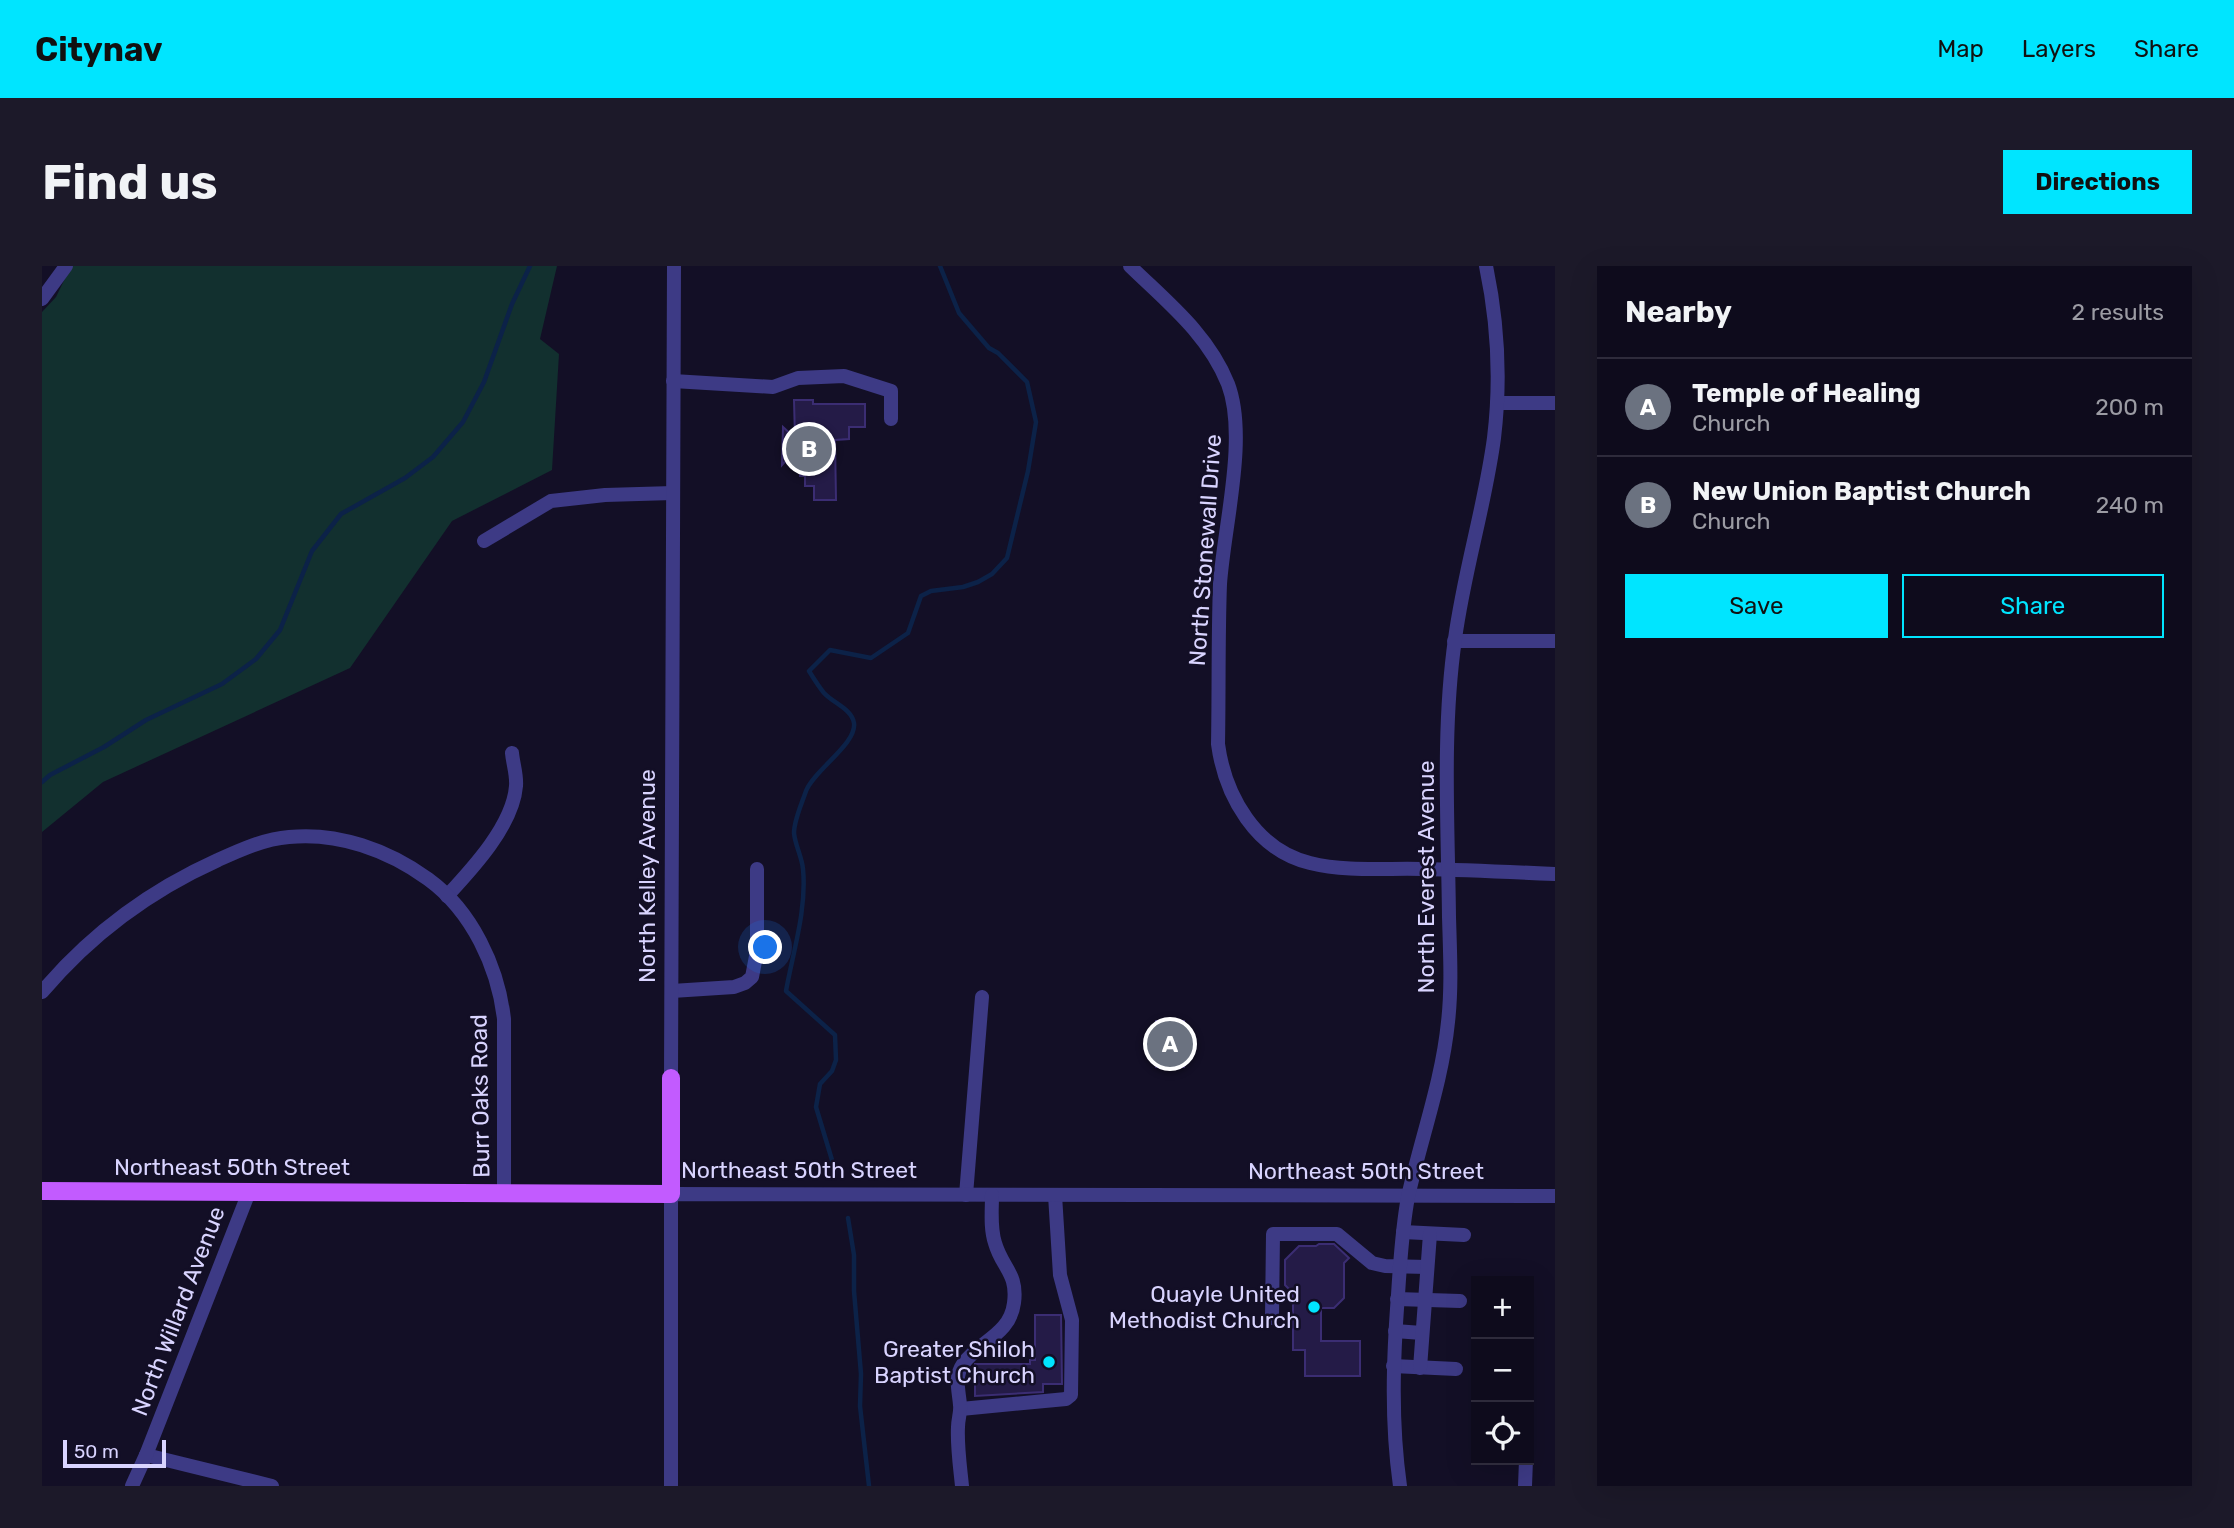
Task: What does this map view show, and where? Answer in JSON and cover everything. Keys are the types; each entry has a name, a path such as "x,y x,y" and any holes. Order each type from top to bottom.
{"main road":[{"name":"North Kelley Avenue","path":"671,1078 671,1194"},
{"name":"Northeast 50th Street","path":"42,1191 671,1194"}],"street":[{"path":"42,299 66,266"},
{"name":"North Kelley Avenue","path":"671,1078 674,266"},
{"name":"North Stonewall Drive","path":"1130,266 1167,299 1208,347 1227,383 1233,401 1236,439 1220,586 1218,744 1224,776 1238,807 1269,842 1309,863 1346,867 1555,874"},
{"name":"North Everest Avenue","path":"1400,1486 1393,1426 1393,1366 1403,1232 1409,1196 1434,1100 1450,998 1449,728 1454,641 1489,464 1497,403 1496,329 1486,266"},
{"path":"673,380 773,387 798,377 850,377 891,391 891,419"},
{"path":"1497,403 1555,403"},
{"path":"484,541 551,501 605,495 673,493"},
{"path":"1454,641 1555,641"},
{"path":"447,896 482,856 500,830 510,807 516,782 512,753"},
{"name":"Burr Oaks Road","path":"42,992 65,965 103,930 144,899 235,852 276,839 308,836 371,848 400,860 447,896 472,928 495,973 501,996 505,1049 504,1193"},
{"path":"672,991 734,987 752,977 757,951 757,869"},
{"path":"966,1195 982,997"},
{"name":"North Willard Avenue","path":"132,1486 249,1192"},
{"name":"North Kelley Avenue","path":"671,1194 671,1486"},
{"name":"Northeast 50th Street","path":"671,1194 1555,1196"},
{"path":"962,1486 958,1374 963,1364 1002,1330 1011,1317 1014,1303 1011,1273 993,1240 992,1195"},
{"path":"961,1409 1066,1399 1071,1395 1072,1320 1060,1275 1055,1195"},
{"path":"1403,1232 1464,1235"},
{"path":"1272,1318 1273,1234 1337,1234 1372,1263 1427,1267"},
{"path":"1420,1368 1430,1234"},
{"path":"1398,1299 1460,1301"},
{"path":"1395,1331 1422,1333"},
{"path":"1393,1366 1455,1368"},
{"path":"146,1455 272,1486"},
{"path":"1525,1486 1526,1465"}],"green space":[{"path":"71,266 557,266 540,339 559,354 552,470 452,521 350,668 103,782 42,832 42,312 56,297"}],"building":[{"path":"794,400 813,400 813,404 865,404 865,427 849,427 849,439 835,440 836,500 814,500 814,486 805,486 805,476 800,476 799,446 782,465 783,427 795,438"},
{"path":"1156,1021 1184,1021 1184,1067 1156,1067"},
{"name":"Quayle United Methodist Church","path":"1334,1244 1349,1258 1344,1263 1344,1298 1334,1308 1321,1308 1321,1341 1360,1341 1360,1376 1305,1376 1305,1350 1293,1350 1293,1293 1285,1285 1285,1260 1299,1246"},
{"name":"Greater Shiloh Baptist Church","path":"1035,1315 1061,1315 1062,1384 1043,1384 1043,1392 975,1396 975,1364 1030,1364 1030,1360 1035,1360"}],"waterway":[{"path":"42,782 146,720 222,684 256,659 280,630 312,551 341,514 405,478 433,457 463,422 484,382 512,304 530,266"},
{"path":"835,1170 816,1107 820,1084 832,1071 836,1060 835,1035 786,991 799,930 804,884 794,833 795,823 810,783 849,740 854,723 846,710 824,693 809,671 830,650 871,658 908,633 921,596 931,591 978,582 992,574 1007,558 1028,471 1036,422 1027,382 998,353 989,348 959,313 940,266"},
{"path":"848,1218 854,1255 854,1291 861,1374 860,1406 869,1486"}],"place":[{"name":"New Union Baptist Church","path":"809,449"},
{"name":"Temple of Healing","path":"1170,1044"},
{"name":"Quayle United Methodist Church","path":"1314,1307"},
{"name":"Greater Shiloh Baptist Church","path":"1049,1362"}]}
